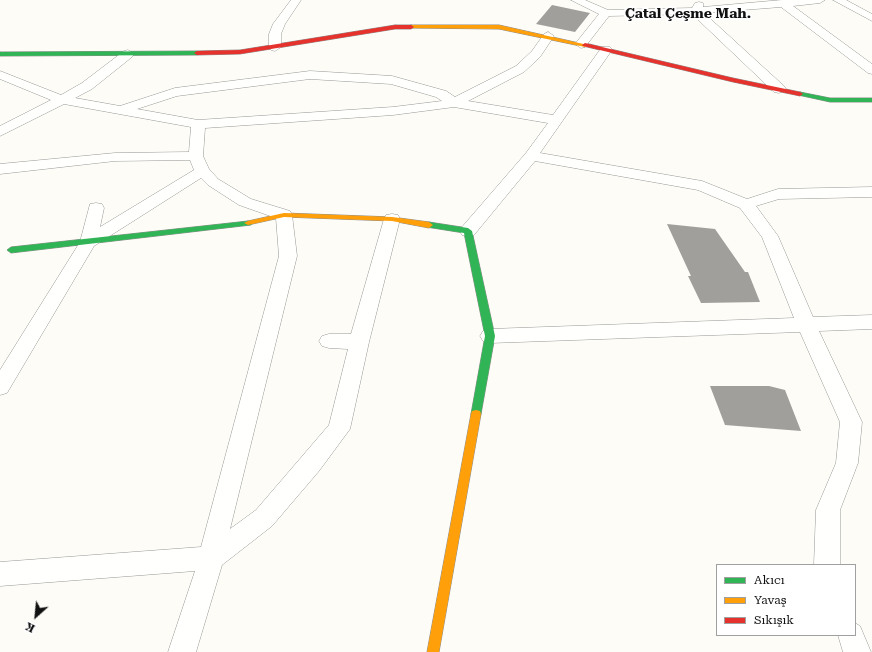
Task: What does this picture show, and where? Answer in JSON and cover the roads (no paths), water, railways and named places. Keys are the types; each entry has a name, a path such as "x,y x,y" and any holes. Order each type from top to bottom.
{"street":[{"path":"274,47 275,34 279,24 296,0"},
{"path":"576,0 606,13 695,11 820,0"},
{"path":"695,11 702,0"},
{"path":"838,0 872,18"},
{"path":"783,3 872,70"},
{"path":"695,11 779,89"},
{"path":"581,44 606,13"},
{"path":"0,54 240,52 395,27 499,27 548,36 830,100 872,100"},
{"path":"454,103 520,70 536,54 548,36"},
{"path":"468,231 530,156 606,50"},
{"path":"0,132 87,86 128,54"},
{"path":"0,75 60,99 198,124 393,111 454,103 557,120"},
{"path":"119,110 175,92 310,75 392,80 441,94 454,103"},
{"path":"198,124 199,164 212,182 245,202 284,215"},
{"path":"530,156 702,186 746,204 770,236 806,323 851,422 847,463 828,510 827,564"},
{"path":"0,169 115,157 199,164"},
{"path":"88,242 199,164"},
{"path":"746,204 778,194 872,192"},
{"path":"0,387 88,242 96,208"},
{"path":"11,250 248,223 284,215 392,219 468,231"},
{"path":"182,652 211,558 288,256 284,215"},
{"path":"0,574 211,558 264,518 339,429 359,342 392,219"},
{"path":"433,652 490,336 468,231"},
{"path":"490,336 806,323 872,322"},
{"path":"329,341 359,342"},
{"path":"851,636 857,652"}],"district":[{"name":"Çatal Çeşme Mah.","path":"688,14"}]}
